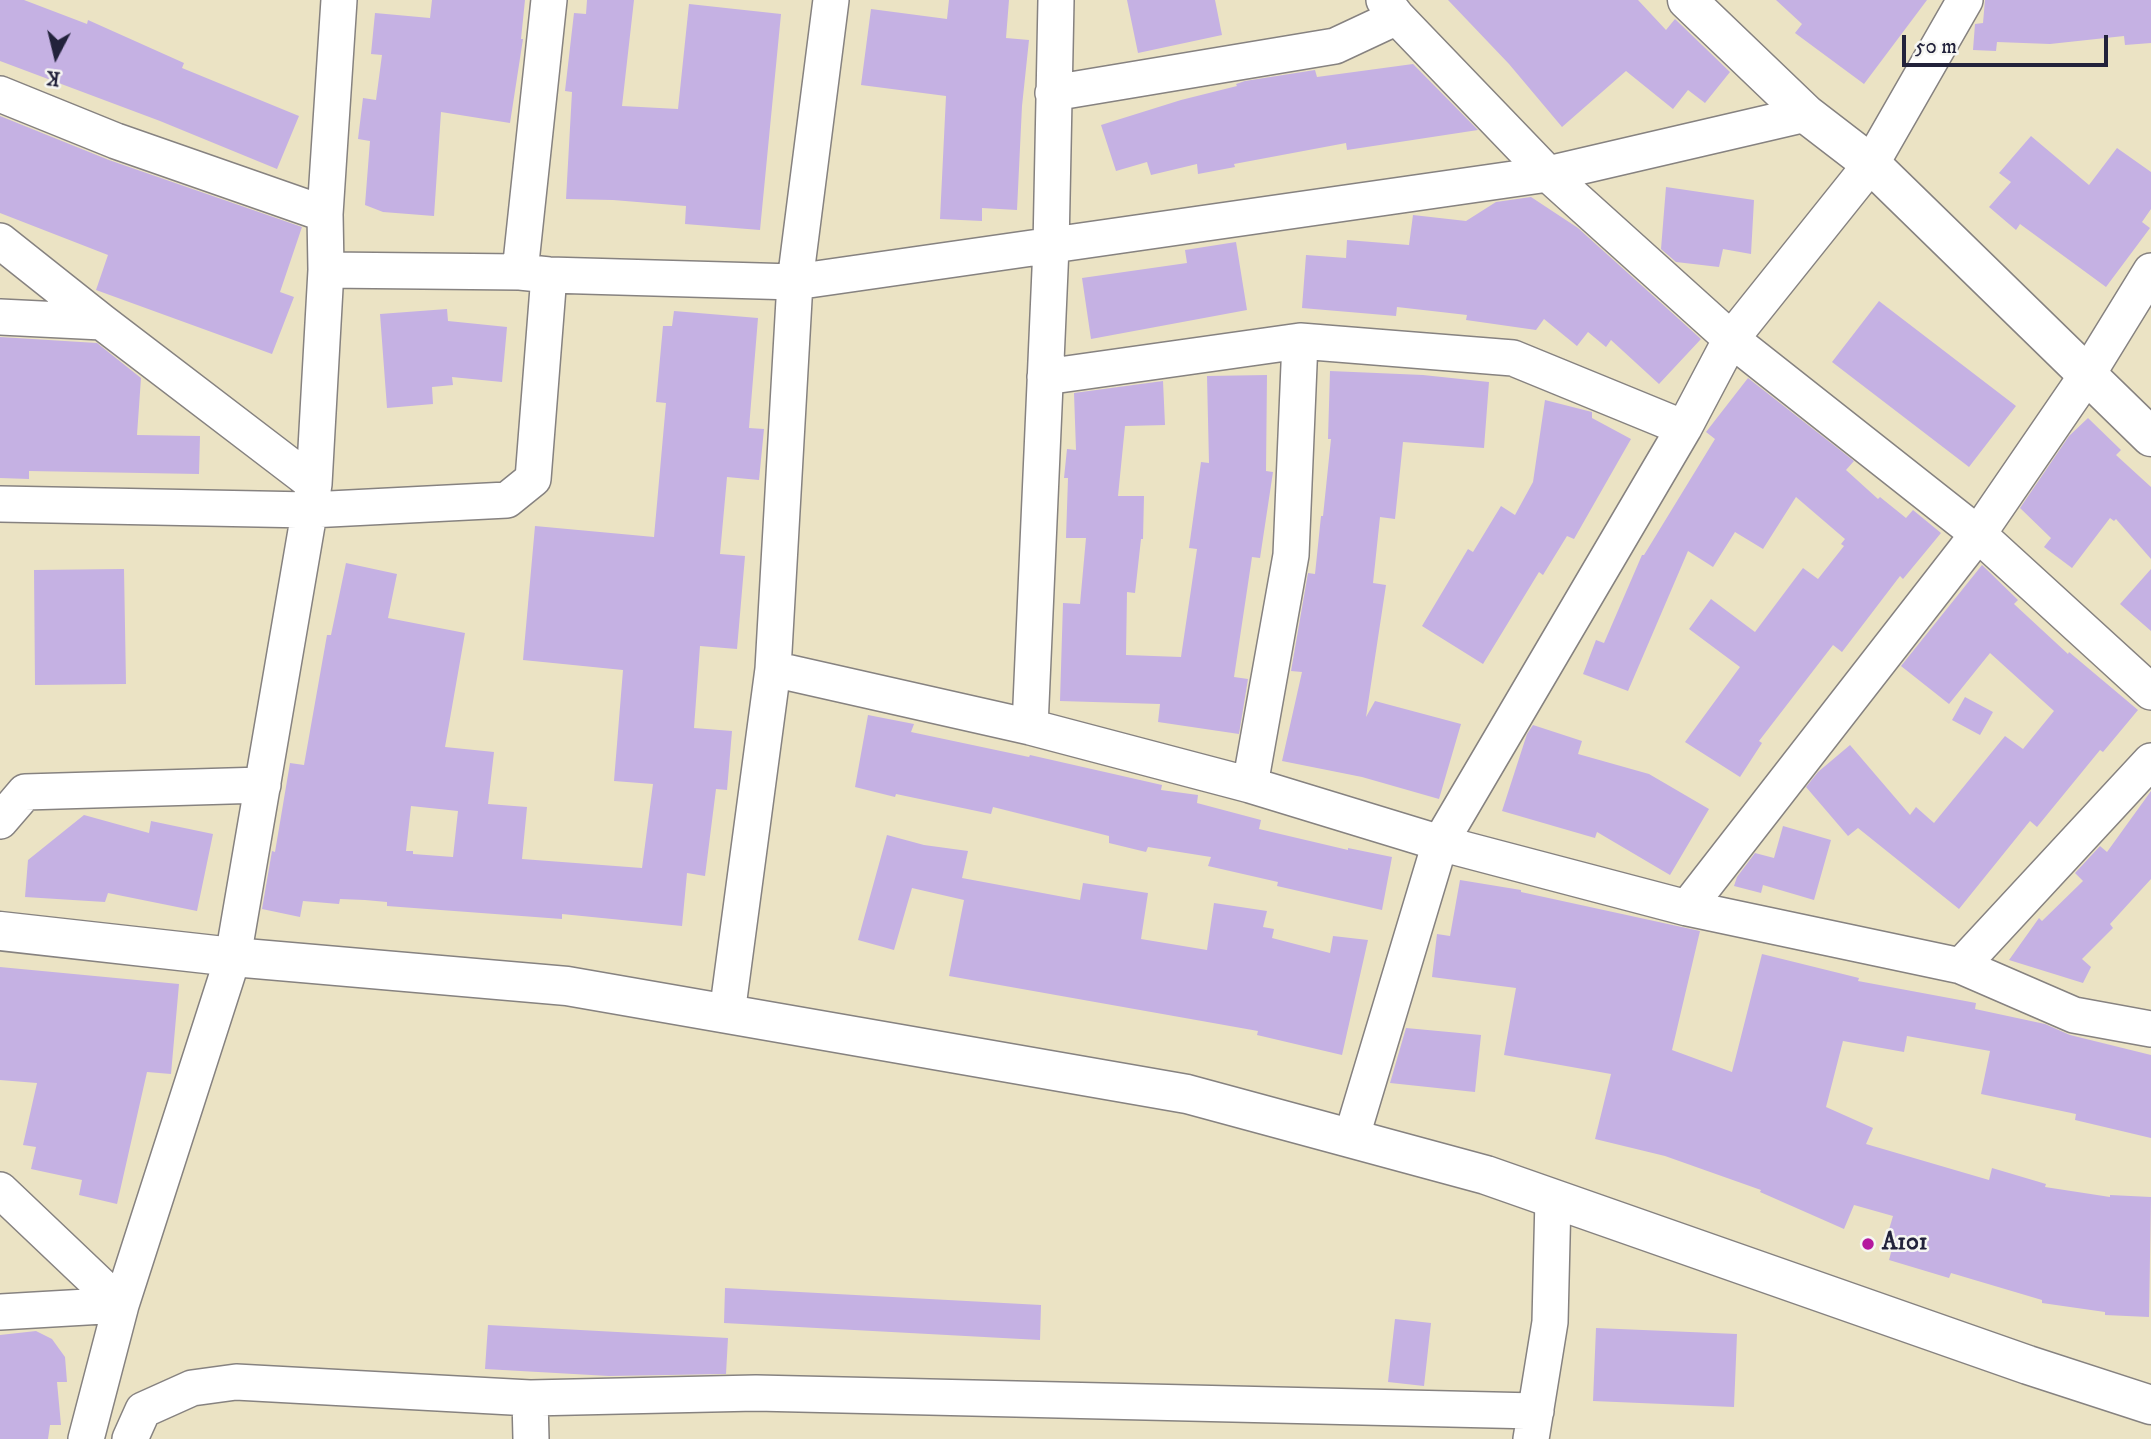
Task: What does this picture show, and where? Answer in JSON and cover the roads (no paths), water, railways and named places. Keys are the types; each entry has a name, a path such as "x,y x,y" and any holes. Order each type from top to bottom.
{"main road":[{"path":"1688,0 1806,114 1871,164 2151,437"},
{"path":"0,931 233,957 566,986 1187,1094 1486,1175 2028,1365 2151,1405"}],"street":[{"path":"86,1439 121,1305 233,957 312,497 326,270 325,214 339,0"},
{"path":"0,504 312,497 507,499 533,479 534,273 549,0"},
{"path":"727,1014 773,669 795,282 831,0"},
{"path":"1030,727 1051,247 1056,0"},
{"path":"1351,1139 1440,843 1684,428 1731,339 1871,164 1965,0"},
{"path":"1053,93 1335,46 1390,9 1548,173 1731,339 1978,534 2151,692"},
{"path":"0,94 116,141 325,214"},
{"path":"326,270 534,273 795,282 1548,173 1806,114"},
{"path":"0,241 312,497"},
{"path":"1687,908 1978,534 2087,375 2151,271"},
{"path":"0,317 102,322"},
{"path":"1045,377 1300,341 1513,358 1684,428"},
{"path":"1250,785 1291,555 1300,341"},
{"path":"773,669 1030,727 1250,785 1440,843 1687,908 1961,967 2074,1015 2151,1029"},
{"path":"1961,967 2151,761"},
{"path":"0,821 13,792 263,785"},
{"path":"0,1190 121,1305"},
{"path":"130,1439 143,1410 192,1388 236,1382 530,1398 756,1392 1533,1425 1550,1322 1553,1198"},
{"path":"0,1312 121,1305"},
{"path":"530,1398 530,1439"}],"place":[{"name":"A101","path":"1868,1244"}]}
